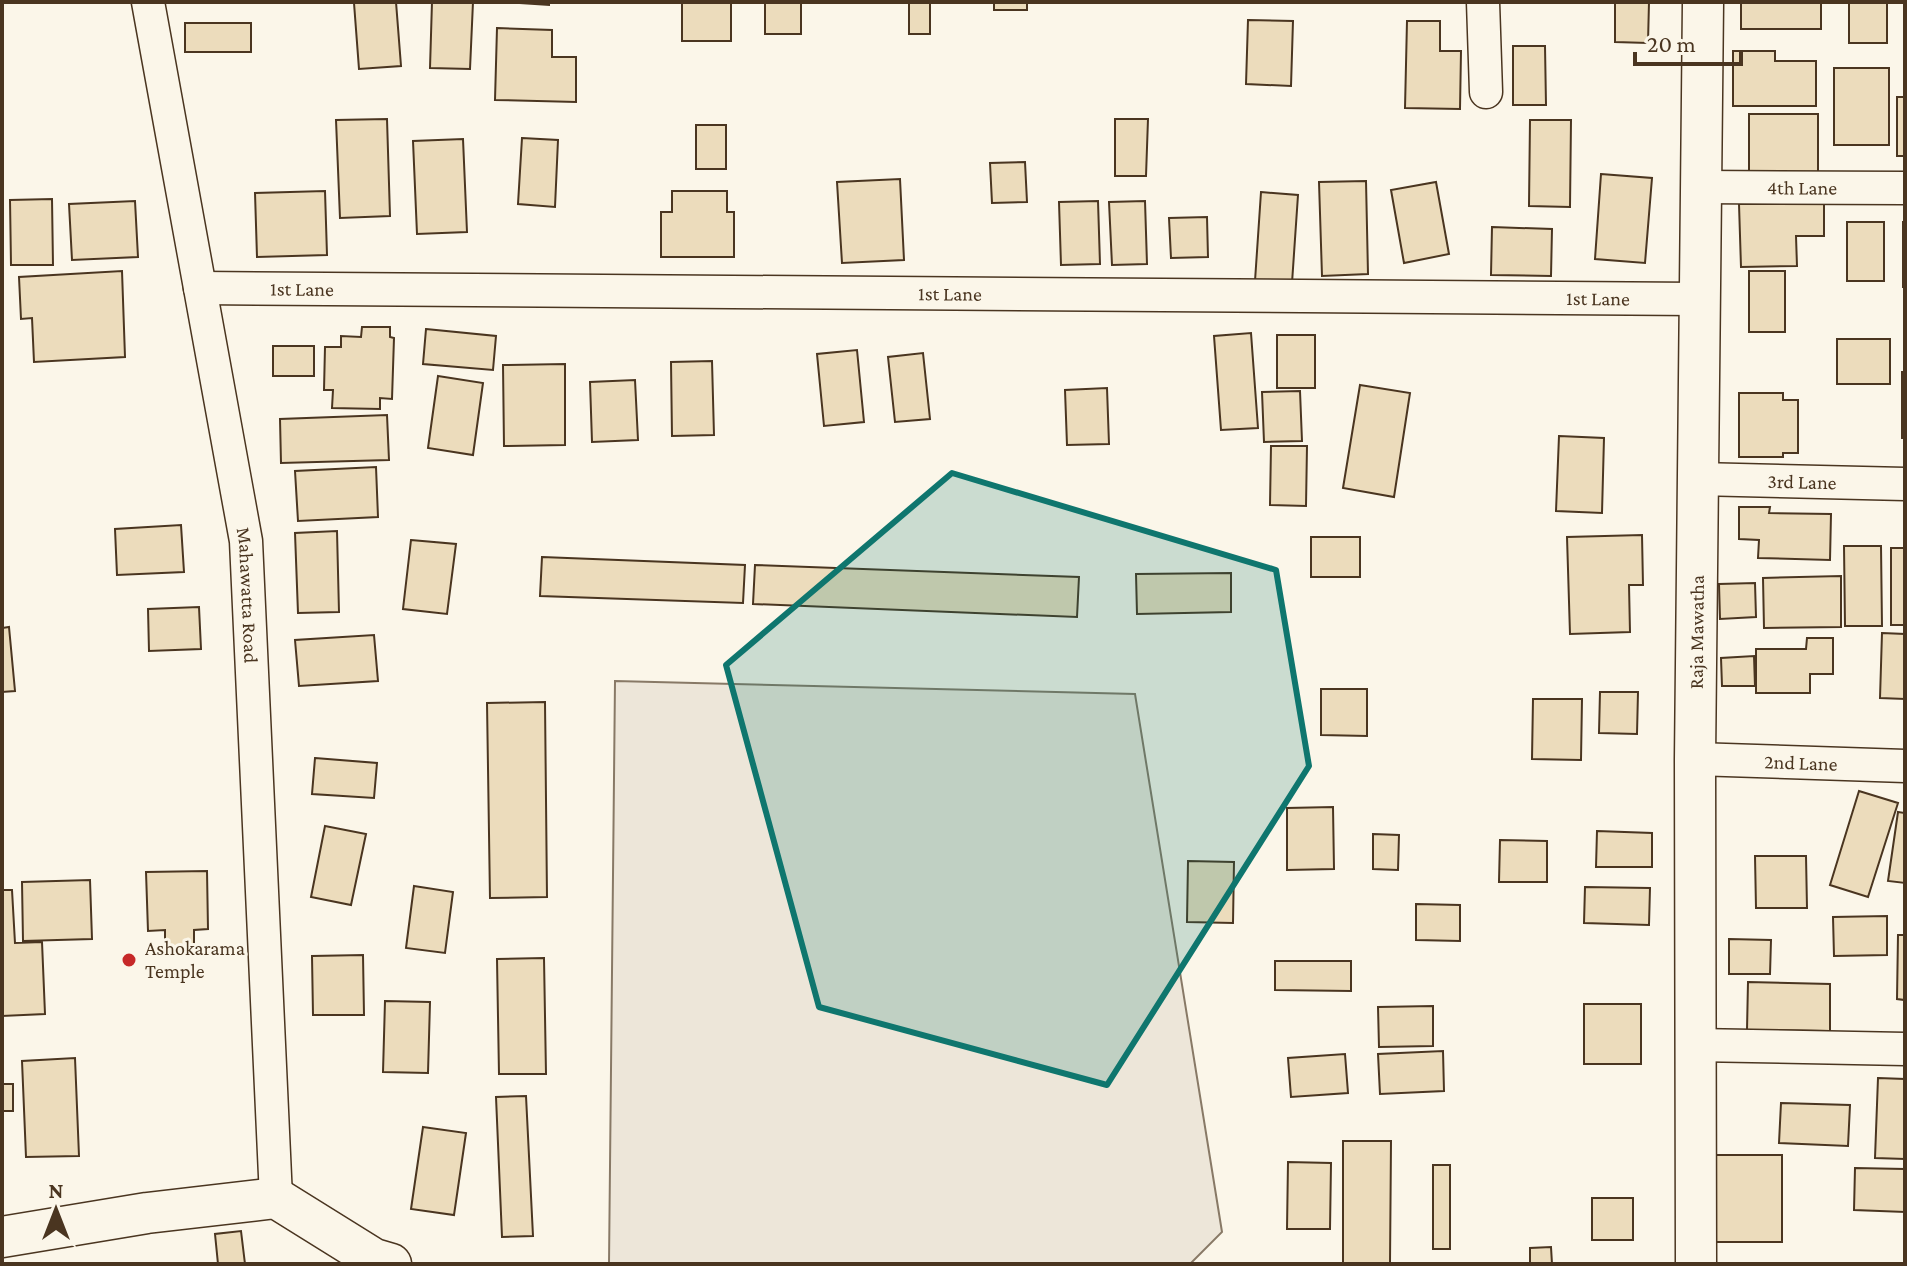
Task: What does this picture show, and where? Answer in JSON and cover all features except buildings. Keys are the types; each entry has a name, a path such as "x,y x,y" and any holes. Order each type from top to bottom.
{"street":[{"name":"Mahawatta Road","path":"148,2 246,541 276,1198"},
{"path":"1483,2 1486,92"},
{"name":"Raja Mawatha","path":"1696,1264 1695,759 1703,2"},
{"name":"4th Lane","path":"1700,187 1905,188"},
{"name":"1st Lane","path":"200,288 1699,299"},
{"name":"3rd Lane","path":"1698,479 1905,484"},
{"name":"2nd Lane","path":"1695,759 1905,766"},
{"path":"1695,1045 1905,1049"},
{"path":"2,1237 147,1213 276,1198 374,1259 391,1264"}],"highlighted area":[{"path":"952,473 1276,570 1309,766 1107,1085 819,1007 726,665"}],"shaded area":[{"path":"615,681 1135,694 1222,1232 1190,1264 609,1264"}],"place":[{"name":"Ashokarama Temple","path":"129,960"}]}
